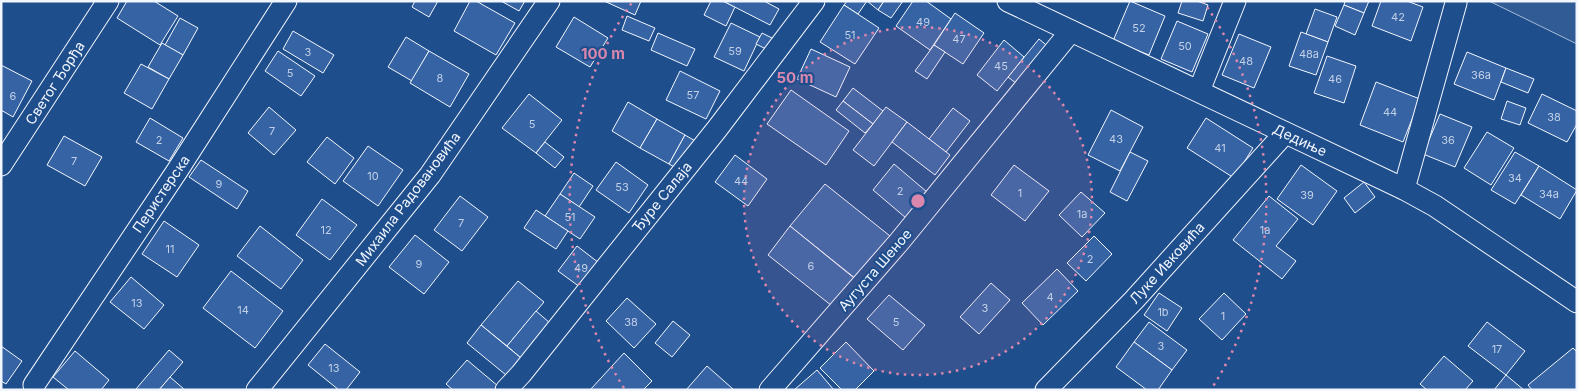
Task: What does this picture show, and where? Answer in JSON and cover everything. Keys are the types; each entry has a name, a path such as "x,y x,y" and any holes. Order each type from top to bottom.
{"street":[{"name":"Светог Ђорђа","path":"1,165 108,1"},
{"name":"Перистерска","path":"34,385 177,171 286,1"},
{"name":"Михаила Радовановића","path":"257,390 430,175 549,1"},
{"name":"Ђуре Салаја","path":"506,390 521,374 717,129 814,1"},
{"name":"Дедиње","path":"1008,1 1404,189 1435,206 1577,302"},
{"path":"1200,91 1235,1"},
{"path":"1404,189 1456,3"},
{"name":"Аугуста Шеное","path":"770,390 899,242 1071,31"},
{"name":"Луке Ивковића","path":"1046,390 1134,300 1285,133"}],"shaded area":[{"path":"1489,1 1577,1 1577,44"}],"building":[{"path":"127,1 154,1 178,16 160,45 117,18"},
{"path":"415,1 438,1 429,17 412,7"},
{"path":"470,1 476,1 515,23 496,55 454,31"},
{"path":"501,1 525,1 519,11"},
{"path":"604,1 641,1 635,15"},
{"path":"711,1 723,1 735,7 726,26 704,15"},
{"path":"723,1 764,1 779,9 770,25"},
{"path":"847,1 867,1 858,14 844,5"},
{"path":"867,1 884,1 878,10"},
{"path":"884,1 903,1 891,18 878,10"},
{"path":"913,1 926,1 951,19 930,50 896,26"},
{"path":"1130,1 1165,16 1149,55 1113,41"},
{"path":"1182,1 1197,1 1208,5 1203,21 1178,13"},
{"path":"1345,1 1369,1 1364,13 1344,5"},
{"path":"1381,1 1407,1 1423,7 1411,41 1372,26"},
{"path":"844,5 879,28 855,64 820,42"},
{"path":"1344,5 1364,13 1355,35 1335,26"},
{"path":"1315,9 1337,17 1328,42 1306,34"},
{"path":"955,13 984,33 963,64 934,45"},
{"path":"627,16 655,28 649,41 622,30"},
{"path":"574,17 608,38 590,67 556,47"},
{"path":"180,18 198,28 183,55 165,45"},
{"path":"1177,21 1208,34 1192,72 1161,59"},
{"path":"731,23 760,37 744,71 714,57"},
{"path":"293,31 334,55 323,73 283,49"},
{"path":"1301,32 1328,42 1316,75 1289,66"},
{"path":"658,33 695,49 687,66 651,50"},
{"path":"762,33 776,40 770,51 756,44"},
{"path":"1239,34 1271,47 1254,88 1222,75"},
{"path":"406,37 429,51 412,81 388,67"},
{"path":"1039,39 1051,49 1021,87 1008,77"},
{"path":"1004,40 1024,57 997,91 977,75"},
{"path":"162,43 183,55 169,79 148,67"},
{"path":"934,45 945,52 927,79 915,71"},
{"path":"811,49 850,67 836,97 797,79"},
{"path":"278,51 315,76 301,96 265,71"},
{"path":"429,51 469,74 450,107 410,83"},
{"path":"1467,52 1506,68 1494,100 1454,84"},
{"path":"1327,56 1356,66 1344,103 1314,93"},
{"path":"141,64 169,79 152,109 124,93"},
{"path":"1,65 32,81 13,117 1,110"},
{"path":"1506,68 1534,79 1528,93 1501,82"},
{"path":"680,71 720,91 706,119 666,100"},
{"path":"1376,82 1420,99 1403,142 1360,125"},
{"path":"853,88 883,111 873,124 843,101"},
{"path":"791,90 849,131 826,165 767,124"},
{"path":"529,94 562,120 536,153 502,128"},
{"path":"1542,94 1577,111 1577,124 1567,142 1528,123"},
{"path":"843,101 873,124 865,133 836,110"},
{"path":"1507,101 1526,108 1520,125 1501,119"},
{"path":"628,102 657,119 640,148 612,131"},
{"path":"269,107 296,130 274,155 248,133"},
{"path":"886,107 907,122 874,166 853,150"},
{"path":"953,108 970,121 946,152 929,139"},
{"path":"1111,110 1143,127 1120,171 1088,155"},
{"path":"1440,114 1472,127 1455,167 1423,154"},
{"path":"150,118 183,138 169,161 136,142"},
{"path":"1206,118 1253,148 1234,178 1187,148"},
{"path":"657,119 685,135 669,164 640,148"},
{"path":"907,122 950,155 935,175 892,142"},
{"path":"1487,132 1514,148 1491,185 1464,168"},
{"path":"685,135 697,142 681,171 669,164"},
{"path":"64,136 102,157 85,186 47,165"},
{"path":"327,137 354,158 335,184 307,162"},
{"path":"545,142 564,157 555,168 536,153"},
{"path":"368,146 403,170 378,206 343,181"},
{"path":"1130,152 1148,161 1127,201 1110,192"},
{"path":"1515,152 1539,166 1515,204 1491,190"},
{"path":"735,155 767,179 748,206 715,182"},
{"path":"201,160 248,191 237,209 189,177"},
{"path":"616,162 648,185 629,213 596,190"},
{"path":"894,164 927,192 906,218 873,190"},
{"path":"1014,165 1049,191 1025,221 991,195"},
{"path":"1301,165 1337,191 1313,225 1277,199"},
{"path":"1539,166 1577,190 1560,219 1521,195"},
{"path":"574,173 593,186 579,207 560,194"},
{"path":"1364,182 1375,197 1355,213 1344,198"},
{"path":"825,184 895,240 861,283 790,226"},
{"path":"1081,192 1105,213 1082,237 1059,215"},
{"path":"560,194 595,217 580,239 545,216"},
{"path":"460,196 488,217 462,251 434,230"},
{"path":"1269,196 1298,219 1276,246 1296,261 1282,279 1233,240"},
{"path":"322,199 357,225 330,260 296,235"},
{"path":"536,210 568,231 556,249 524,228"},
{"path":"164,221 199,245 177,277 142,254"},
{"path":"260,226 303,260 281,289 237,256"},
{"path":"790,226 854,278 832,306 768,255"},
{"path":"415,235 449,262 424,294 389,267"},
{"path":"1094,236 1112,254 1086,281 1067,263"},
{"path":"577,246 603,266 584,290 558,271"},
{"path":"1057,269 1078,291 1043,325 1022,303"},
{"path":"231,271 283,311 255,348 203,308"},
{"path":"131,277 164,305 144,329 110,302"},
{"path":"518,281 544,302 507,346 481,325"},
{"path":"991,283 1010,300 979,334 960,317"},
{"path":"1159,293 1182,308 1167,331 1144,315"},
{"path":"1224,293 1246,314 1222,340 1199,319"},
{"path":"889,295 925,325 903,350 867,319"},
{"path":"627,298 656,324 634,348 606,321"},
{"path":"536,311 550,323 521,358 507,346"},
{"path":"673,321 690,335 672,357 655,343"},
{"path":"1149,322 1187,350 1172,370 1134,342"},
{"path":"1487,322 1525,351 1506,375 1468,346"},
{"path":"481,325 521,358 506,375 467,343"},
{"path":"846,342 874,371 855,390 842,390 820,368"},
{"path":"1134,342 1172,370 1158,390 1147,390 1116,367"},
{"path":"325,344 360,372 346,390 339,390 308,365"},
{"path":"1,346 22,361 6,384 1,381"},
{"path":"1573,348 1577,352 1577,390 1532,390 1528,385"},
{"path":"169,350 183,362 159,390 137,390 136,389"},
{"path":"75,351 109,380 101,390 69,390 53,377"},
{"path":"624,353 652,381 643,390 590,390"},
{"path":"1444,356 1473,381 1465,390 1427,390 1420,384"},
{"path":"467,360 498,386 495,390 453,390 446,384"},
{"path":"707,366 733,389 686,390"},
{"path":"817,370 834,390 794,390"},
{"path":"1506,375 1524,390 1494,390"},
{"path":"170,377 185,390 159,390"}]}
